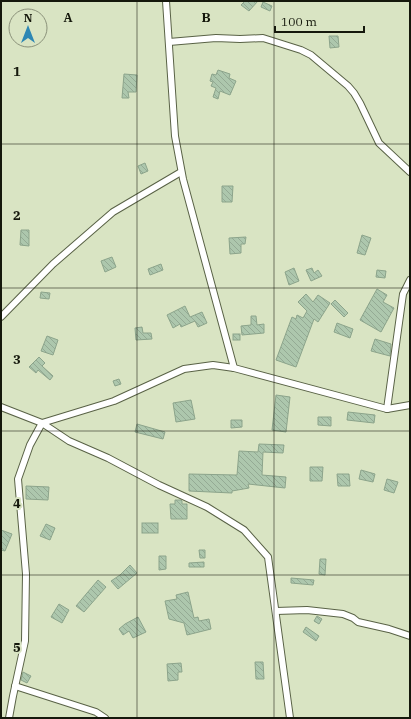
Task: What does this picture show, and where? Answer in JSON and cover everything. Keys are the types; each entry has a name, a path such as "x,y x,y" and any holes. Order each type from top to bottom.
{"street":[{"path":"166,1 175,136 182,172 234,368"},
{"path":"169,42 216,38 263,38 301,50 311,55 354,93 379,143 410,172"},
{"path":"1,317 53,264 113,212 182,172"},
{"path":"387,409 403,294 410,280"},
{"path":"9,718 26,641 26,574 18,479 30,445 42,423 114,401 184,369 213,365 234,368 387,409 410,405"},
{"path":"1,407 42,423 69,441 108,458 159,485 207,507 244,530 268,557 290,718"},
{"path":"276,611 307,610 343,614 358,622 410,636"},
{"path":"15,686 96,712 105,718"}],"building":[{"path":"245,1 258,1 249,11 241,5"},
{"path":"263,2 272,6 270,11 261,7"},
{"path":"329,36 338,36 339,47 330,48"},
{"path":"218,70 230,74 229,78 236,81 230,95 220,91 218,99 213,97 216,88 211,86 213,82 210,81 212,74 216,75"},
{"path":"124,74 137,75 136,92 128,92 129,98 122,98"},
{"path":"145,163 148,171 141,174 138,166"},
{"path":"222,186 233,186 232,202 222,202"},
{"path":"21,230 29,230 29,246 20,245"},
{"path":"362,235 371,238 365,255 357,253"},
{"path":"246,237 245,244 241,244 241,253 230,254 229,238"},
{"path":"112,257 116,267 105,272 101,261"},
{"path":"161,264 163,270 150,275 148,269"},
{"path":"294,268 299,281 289,285 285,272"},
{"path":"312,268 314,273 318,270 322,276 311,281 306,270"},
{"path":"377,270 386,271 385,278 376,277"},
{"path":"377,289 387,295 383,302 394,308 381,332 360,320"},
{"path":"41,292 50,293 49,299 40,298"},
{"path":"306,294 313,302 318,295 330,303 318,322 314,319 296,367 276,360 292,317 296,319 297,315 303,318 307,311 298,302"},
{"path":"335,300 348,313 344,317 331,304"},
{"path":"185,306 190,317 202,312 207,323 198,327 195,321 181,327 180,324 173,328 167,315"},
{"path":"251,316 256,316 257,325 264,324 264,333 242,335 241,326 251,325"},
{"path":"337,323 353,329 350,338 334,332"},
{"path":"142,327 143,333 151,333 152,339 136,340 135,328"},
{"path":"233,334 240,334 240,340 233,340"},
{"path":"47,336 58,340 53,355 41,351"},
{"path":"375,339 391,344 390,356 371,351"},
{"path":"39,357 45,363 42,366 53,376 50,380 38,370 36,373 29,367"},
{"path":"119,379 121,384 115,386 113,381"},
{"path":"276,395 290,397 286,432 272,430"},
{"path":"191,400 195,419 176,422 173,403"},
{"path":"348,412 375,415 374,423 347,420"},
{"path":"318,417 331,417 331,426 318,425"},
{"path":"231,420 242,420 242,427 231,428"},
{"path":"137,424 165,432 163,439 135,432"},
{"path":"259,444 284,445 283,453 263,452 262,475 286,477 285,488 248,484 249,488 232,491 232,493 189,491 189,474 237,475 239,451 258,452"},
{"path":"310,467 323,467 322,481 310,481"},
{"path":"361,470 375,474 373,482 359,479"},
{"path":"337,474 349,474 350,486 338,486"},
{"path":"387,479 398,482 394,493 384,490"},
{"path":"26,486 49,487 48,500 26,499"},
{"path":"175,500 181,500 182,504 187,504 187,519 171,519 170,504 175,504"},
{"path":"142,523 158,523 158,533 142,533"},
{"path":"46,524 55,528 50,540 40,536"},
{"path":"1,530 12,534 5,551 1,550"},
{"path":"199,550 205,550 205,558 200,558"},
{"path":"159,556 166,556 166,569 159,570"},
{"path":"320,559 326,559 325,575 319,574"},
{"path":"204,562 204,567 189,567 189,563"},
{"path":"130,565 137,573 118,589 111,581 120,575"},
{"path":"291,578 314,580 313,585 291,583"},
{"path":"98,580 106,587 84,612 76,606"},
{"path":"188,592 194,618 198,617 199,621 209,619 211,629 187,635 184,623 169,619 165,601 177,599 176,595"},
{"path":"59,604 69,610 62,623 51,617"},
{"path":"317,616 322,619 319,624 314,621"},
{"path":"138,617 146,632 133,638 129,631 123,635 119,629"},
{"path":"306,627 319,636 316,641 303,632"},
{"path":"255,662 263,662 264,679 256,679"},
{"path":"181,663 182,672 178,672 178,680 168,681 167,664"},
{"path":"23,672 31,676 27,683 21,680"}]}
